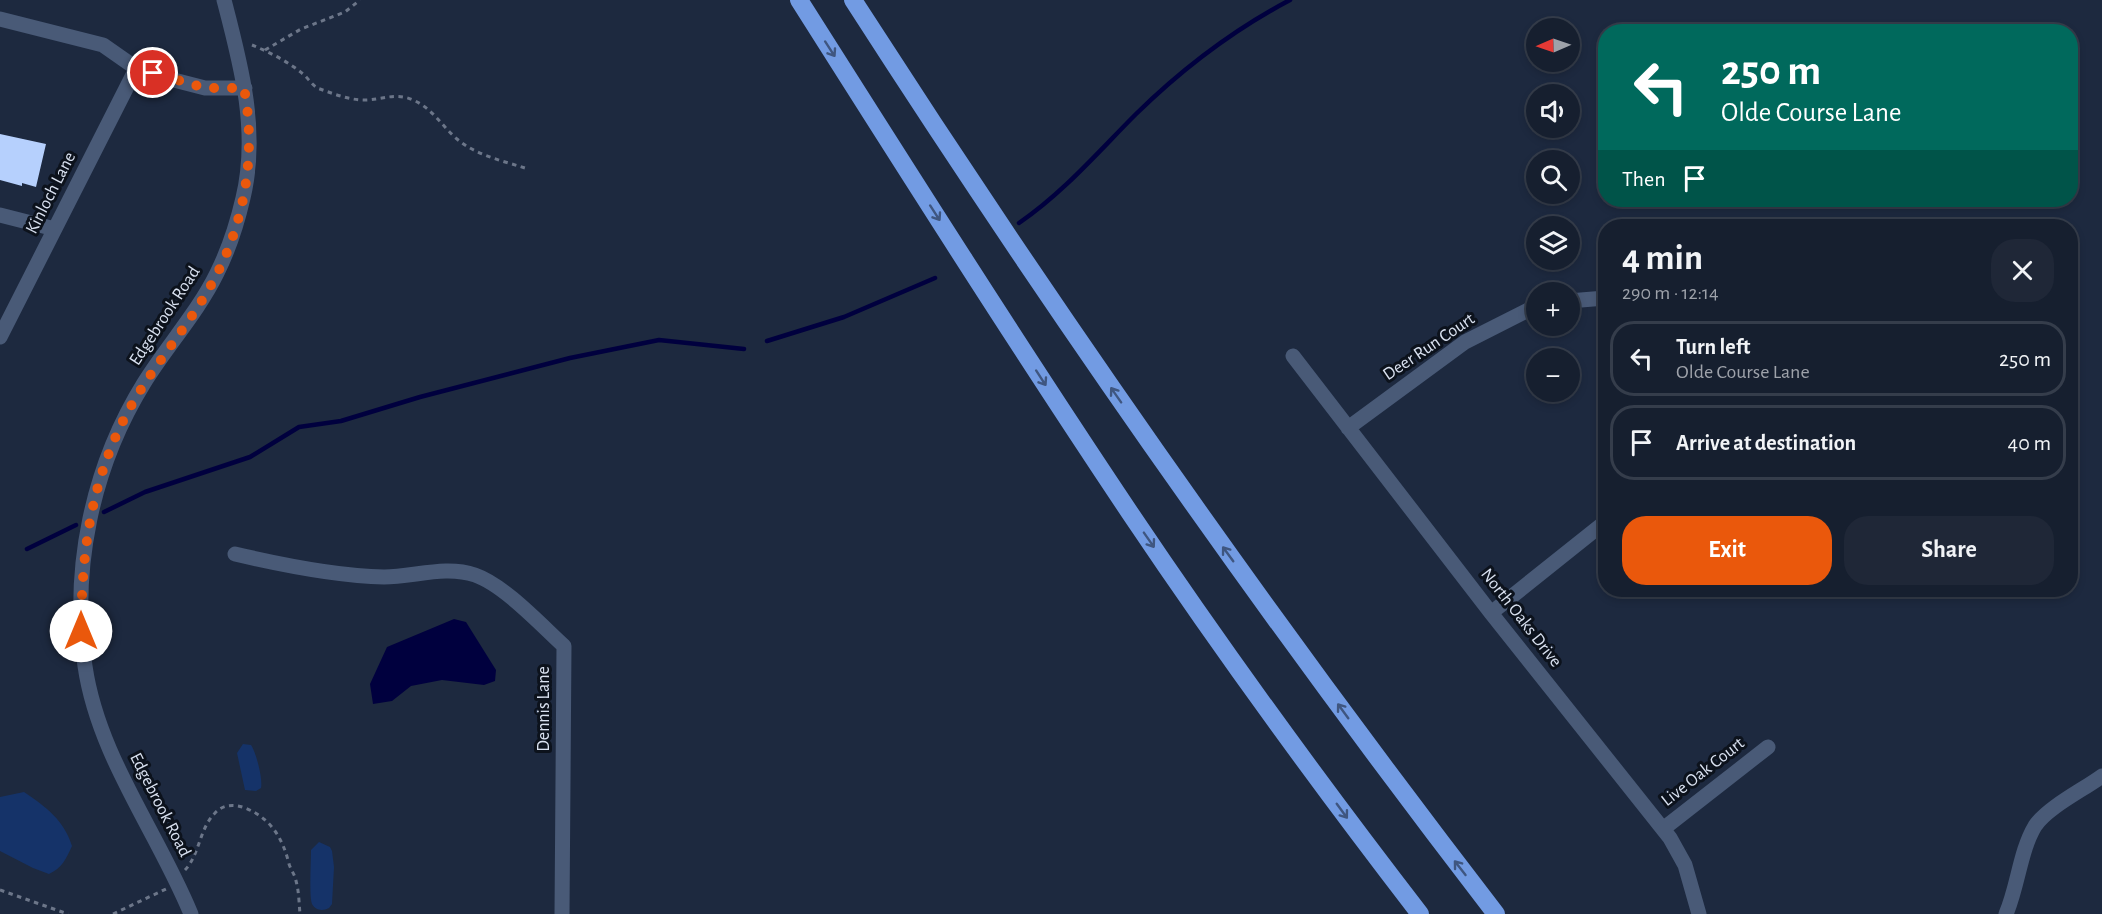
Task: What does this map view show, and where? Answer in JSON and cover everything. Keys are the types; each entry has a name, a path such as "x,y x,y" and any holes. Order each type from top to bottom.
{"highway":[{"path":"799,0 1056,402 1132,515 1232,661 1420,914"},
{"path":"854,0 950,150 1205,523 1496,914"}],"street":[{"name":"Edgebrook Road","path":"191,914 125,782 103,734 92,702 81,631 82,578 93,502 108,457 144,383 217,274 244,197 250,136 244,88 224,0"},
{"path":"0,19 103,45 136,67 205,88 244,88"},
{"name":"Kinloch Lane","path":"0,337 136,67"},
{"path":"0,215 55,229"},
{"path":"1580,301 1598,299"},
{"name":"Deer Run Court","path":"1348,428 1465,342 1526,311"},
{"name":"North Oaks Drive","path":"1293,356 1491,613 1663,829 1685,865 1699,914"},
{"path":"1491,613 1598,528"},
{"name":"Dennis Lane","path":"235,554 286,566 382,577 455,571 475,575 506,594 564,646 562,914"},
{"name":"Live Oak Court","path":"1663,829 1768,747"},
{"path":"2006,914 2014,895 2026,845 2036,825 2048,813 2102,776"}],"path":[{"path":"265,50 301,29 345,12 360,0"},
{"path":"235,44 250,45 265,50 302,73 316,88 352,99 366,100 390,95 403,96 416,101 433,113 464,144 489,157 528,169"},
{"path":"113,914 164,891 189,866 201,836 214,813 227,806 241,807 257,813 280,838 296,882 300,914"},
{"path":"0,890 68,914"}],"shaded area":[{"path":"454,619 466,622 496,670 495,681 484,685 442,680 411,686 392,701 373,704 370,684 387,647"},
{"path":"243,744 251,745 257,759 261,788 256,791 245,790 237,753"},
{"path":"24,792 59,821 72,846 63,863 49,874 0,851 0,797"},
{"path":"319,842 330,847 334,867 332,904 329,908 322,910 312,904 311,894 311,850"}],"building":[{"path":"0,134 46,144 36,187 0,180"}],"waterway":[{"path":"1019,223 1066,185 1171,81 1228,37 1290,0"},
{"path":"767,341 844,317 935,278"},
{"path":"104,512 145,492 250,457 299,427 341,421 420,397 570,358 659,340 744,349"},
{"path":"27,549 76,525"}],"route":[{"path":"81,631 82,578 86,540 93,502 108,457 144,383 217,274 244,197 250,136 244,88 205,88 153,73"}]}
